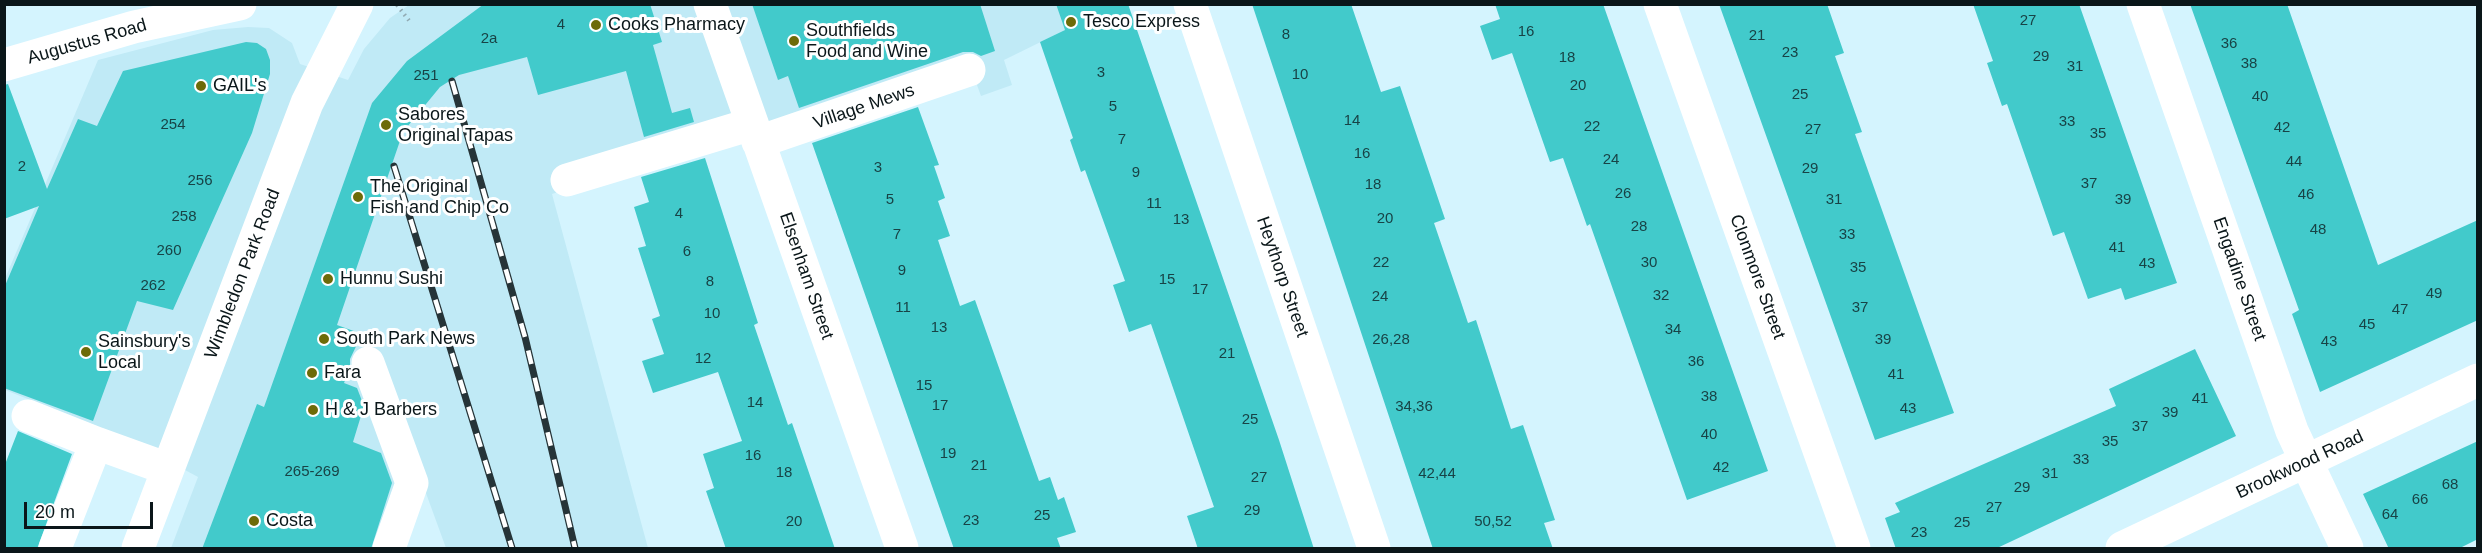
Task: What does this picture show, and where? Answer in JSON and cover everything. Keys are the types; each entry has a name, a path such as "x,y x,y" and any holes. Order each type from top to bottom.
{"street":[{"name":"Wimbledon Park Road","path":"138,549 308,103 357,4"},
{"name":"Elsenham Street","path":"710,4 902,549"},
{"name":"Heythorp Street","path":"1190,4 1374,549"},
{"name":"Clonmore Street","path":"1660,4 1854,549"},
{"name":"Engadine Street","path":"2143,4 2288,420 2347,549"},
{"name":"Augustus Road","path":"4,65 134,27 232,5"},
{"name":"Village Mews","path":"567,180 755,133 969,70"},
{"path":"368,363 412,483 389,549"},
{"name":"Brookwood Road","path":"2122,549 2478,380"},
{"path":"28,416 168,469"},
{"path":"55,549 96,443"}],"path":[{"path":"397,4 411,23"}],"shaded area":[{"path":"409,5 1116,5 1004,60 1012,85 981,96 974,77 714,143 552,194 648,548 446,548 423,485 399,548 171,548 198,477 122,436 5,390 4,281 98,60 213,30 269,28 292,43 300,64 348,80 364,49 390,18"}],"building":[{"path":"484,4 650,4 662,42 653,45 672,113 690,108 694,122 644,137 626,71 538,95 527,57 459,75 440,87 403,132 337,325 362,334 350,359 350,367 344,383 357,388 364,406 353,442 381,453 392,483 371,549 202,549 257,404 264,407 372,103 407,61"},
{"path":"752,4 980,4 995,51 981,56 973,52 963,52 799,108 788,76 778,80"},
{"path":"1056,4 1128,4 1279,440 1314,549 1198,549 1187,516 1214,507 1151,324 1129,332 1113,285 1125,281 1085,170 1081,172 1070,140 1073,138 1040,42 1065,30"},
{"path":"1252,4 1351,4 1381,92 1400,86 1445,219 1434,223 1468,323 1476,320 1511,429 1523,425 1555,520 1544,523 1553,549 1433,549"},
{"path":"1495,4 1603,4 1768,471 1687,500 1590,224 1587,226 1563,158 1550,162 1512,53 1492,60 1480,26 1500,19"},
{"path":"1719,4 1827,4 1844,53 1835,56 1862,132 1855,134 1954,413 1875,440"},
{"path":"1973,4 2079,4 2177,283 2125,300 2121,288 2088,299 2064,232 2053,236 2007,104 2002,106 1987,63 1993,61"},
{"path":"2190,4 2287,4 2378,265 2478,220 2478,320 2320,392 2292,314 2299,310"},
{"path":"246,42 257,43 266,49 270,60 270,74 252,133 173,310 137,301 93,421 4,388 4,288 39,206 4,219 4,85 8,84 47,189 78,119 97,126 123,71"},
{"path":"918,107 939,165 934,166 945,198 938,201 950,236 938,240 960,306 975,300 1039,481 1050,477 1058,500 1064,497 1076,532 1057,538 1061,549 954,549 812,143"},
{"path":"705,158 758,323 754,325 788,425 792,423 835,549 726,549 706,491 714,488 703,454 742,441 718,372 653,393 642,361 664,354 652,319 660,316 638,248 646,246 634,207 649,202 641,177"},
{"path":"2195,349 2236,436 1995,549 1896,549 1885,518 1900,512 1895,503 2116,406 2109,389"},
{"path":"18,431 72,454 37,549 4,549 4,467"},
{"path":"2478,441 2478,539 2458,549 2389,549 2363,494"}],"railway":[{"path":"452,81 525,337 575,548"},
{"path":"394,166 512,548"}],"place":[{"name":"Tesco Express","path":"1071,22"},
{"name":"Cooks Pharmacy","path":"596,25"},
{"name":"Southfields Food and Wine","path":"794,41"},
{"name":"GAIL's","path":"201,86"},
{"name":"Sabores Original Tapas","path":"386,125"},
{"name":"The Original Fish and Chip Co","path":"358,197"},
{"name":"Hunnu Sushi","path":"328,279"},
{"name":"South Park News","path":"324,339"},
{"name":"Sainsbury's Local","path":"86,352"},
{"name":"Fara","path":"312,373"},
{"name":"H & J Barbers","path":"313,410"},
{"name":"Costa","path":"254,521"}]}
